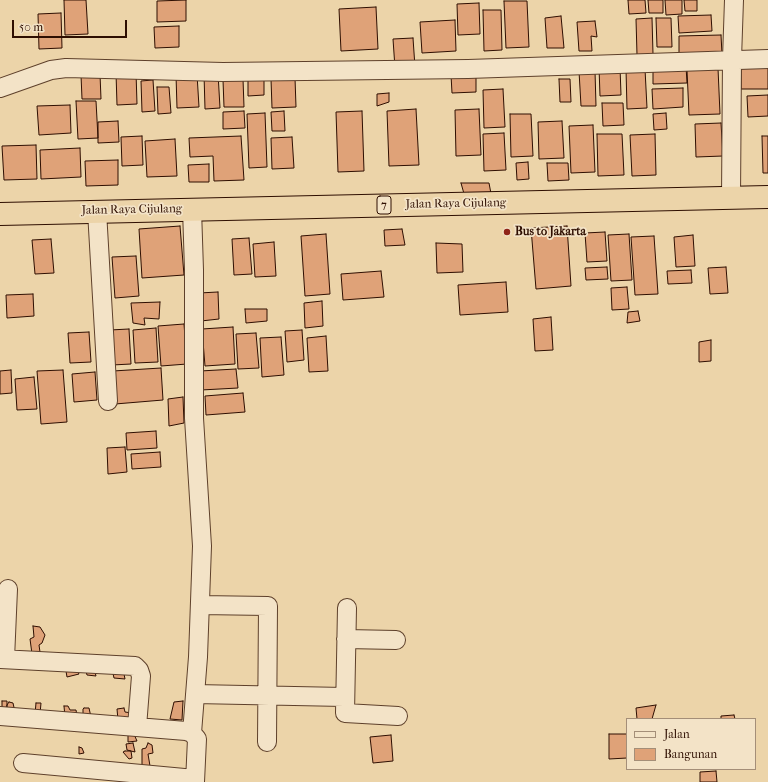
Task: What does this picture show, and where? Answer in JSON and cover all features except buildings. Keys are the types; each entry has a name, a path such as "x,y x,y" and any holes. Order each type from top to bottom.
{"highway":[{"name":"Jalan Raya Cijulang","path":"0,214 768,197"}],"street":[{"path":"731,198 734,0"},
{"path":"0,88 51,70 66,68 223,72 468,69 768,59"},
{"path":"189,732 200,606 202,546 194,418 194,270 192,209"},
{"path":"97,211 108,401"},
{"path":"8,589 3,659 135,666 139,670 141,676 137,727"},
{"path":"200,606 268,606 268,742"},
{"path":"346,608 345,713 398,716"},
{"path":"346,639 396,640"},
{"path":"192,694 344,697"},
{"path":"0,716 181,729 189,732 197,740 195,781 23,763"}],"place":[{"name":"Bus to Jakarta","path":"507,232"}]}
